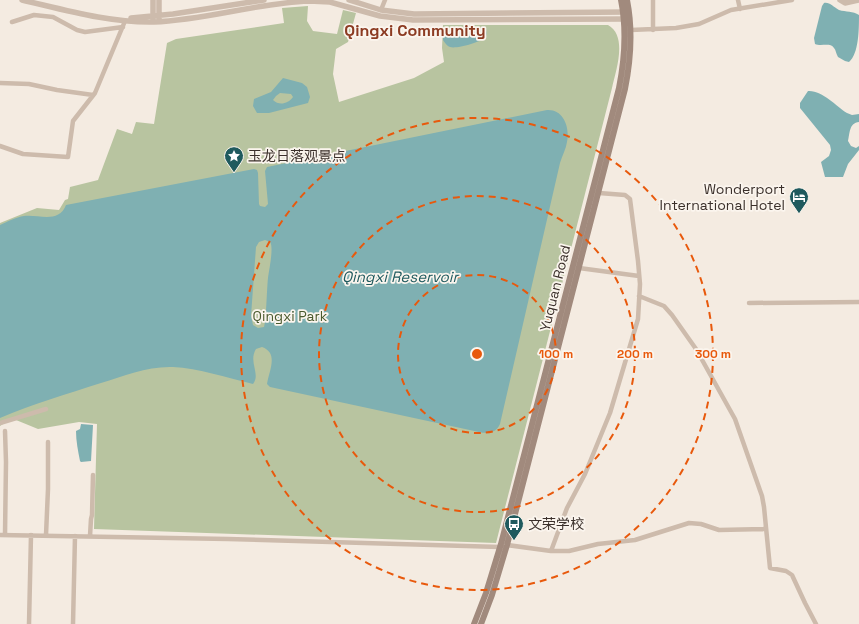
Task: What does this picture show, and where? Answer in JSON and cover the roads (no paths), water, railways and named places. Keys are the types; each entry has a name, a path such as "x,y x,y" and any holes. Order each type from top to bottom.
{"main road":[{"name":"Yuquan Road","path":"481,624 507,546 626,89 632,50 631,30 621,0"},
{"name":"Yuquan Road","path":"474,624 500,547 619,88 625,50 627,0"}],"street":[{"path":"22,0 125,20 156,19 309,1 330,2 376,15 408,20 626,16"},
{"path":"153,0 156,19"},
{"path":"156,19 159,0"},
{"path":"115,19 156,19 264,0"},
{"path":"349,0 381,10 414,14 626,16"},
{"path":"381,10 385,0"},
{"path":"653,0 653,30"},
{"path":"738,0 740,9"},
{"path":"631,30 653,30 699,24 721,14 740,9 792,0"},
{"path":"840,0 845,3 859,0"},
{"path":"50,16 52,7"},
{"path":"12,22 34,15 57,18 77,30 84,32 122,27"},
{"path":"0,146 23,154 68,157 71,124 74,118 93,95 102,78 125,20"},
{"path":"0,83 29,84 93,95"},
{"path":"551,551 567,508 585,474 610,414 638,319 639,276 630,199 625,195 599,193"},
{"path":"579,268 639,276"},
{"path":"639,296 664,306 672,315 696,349 732,415 740,431 754,477 762,496 770,568 786,571 792,575 816,624"},
{"path":"749,303 859,302"},
{"path":"0,423 46,409"},
{"path":"5,431 6,462 3,535 500,547"},
{"path":"46,535 48,442"},
{"path":"90,536 93,475"},
{"path":"507,546 551,551 569,551 598,544 635,540 688,523 701,524 719,530 765,529"},
{"path":"29,624 31,535"},
{"path":"73,624 75,536"}],"water":[{"path":"824,3 830,4 839,10 852,12 859,15 857,47 849,62 838,57 832,46 815,44 814,38"},
{"path":"444,29 486,30 486,34 485,37 473,44 450,47 443,40"},
{"path":"283,78 302,83 307,87 310,97 308,103 269,113 257,113 253,106 254,99 271,92","holes":["280,93 291,94 293,97 286,103 281,104 273,100"]},
{"path":"808,91 813,91 824,96 847,113 852,115 859,114 859,122 853,124 848,141 851,146 856,148 859,146 859,150 848,164 843,177 825,177 821,162 829,156 831,150 830,145 800,108 800,103"},
{"name":"Qingxi Reservoir","path":"547,110 558,113 562,116 568,131 568,137 560,163 500,424 494,431 489,433 479,432 270,387 267,384 272,358 270,353 262,347 256,349 254,354 253,359 256,376 253,384 193,369 173,367 154,368 63,395 0,418 0,225 15,218 24,216 53,216 63,211 66,205 254,169 257,170 258,173 259,204 260,206 265,207 268,204 265,171 267,167","holes":["265,240 270,242 271,253 265,324 264,327 258,328 253,325 251,316 256,247 259,242"]},
{"path":"81,424 93,425 91,461 80,461 76,431 80,429"}],"place":[{"name":"玉龙日落观景点","path":"234,173"},
{"name":"Wonderport International Hotel","path":"799,214"},
{"name":"文荣学校","path":"514,541"}],"district":[{"name":"Qingxi Community","path":"415,30"}],"park label":[{"name":"Qingxi Park","path":"290,316"}]}
